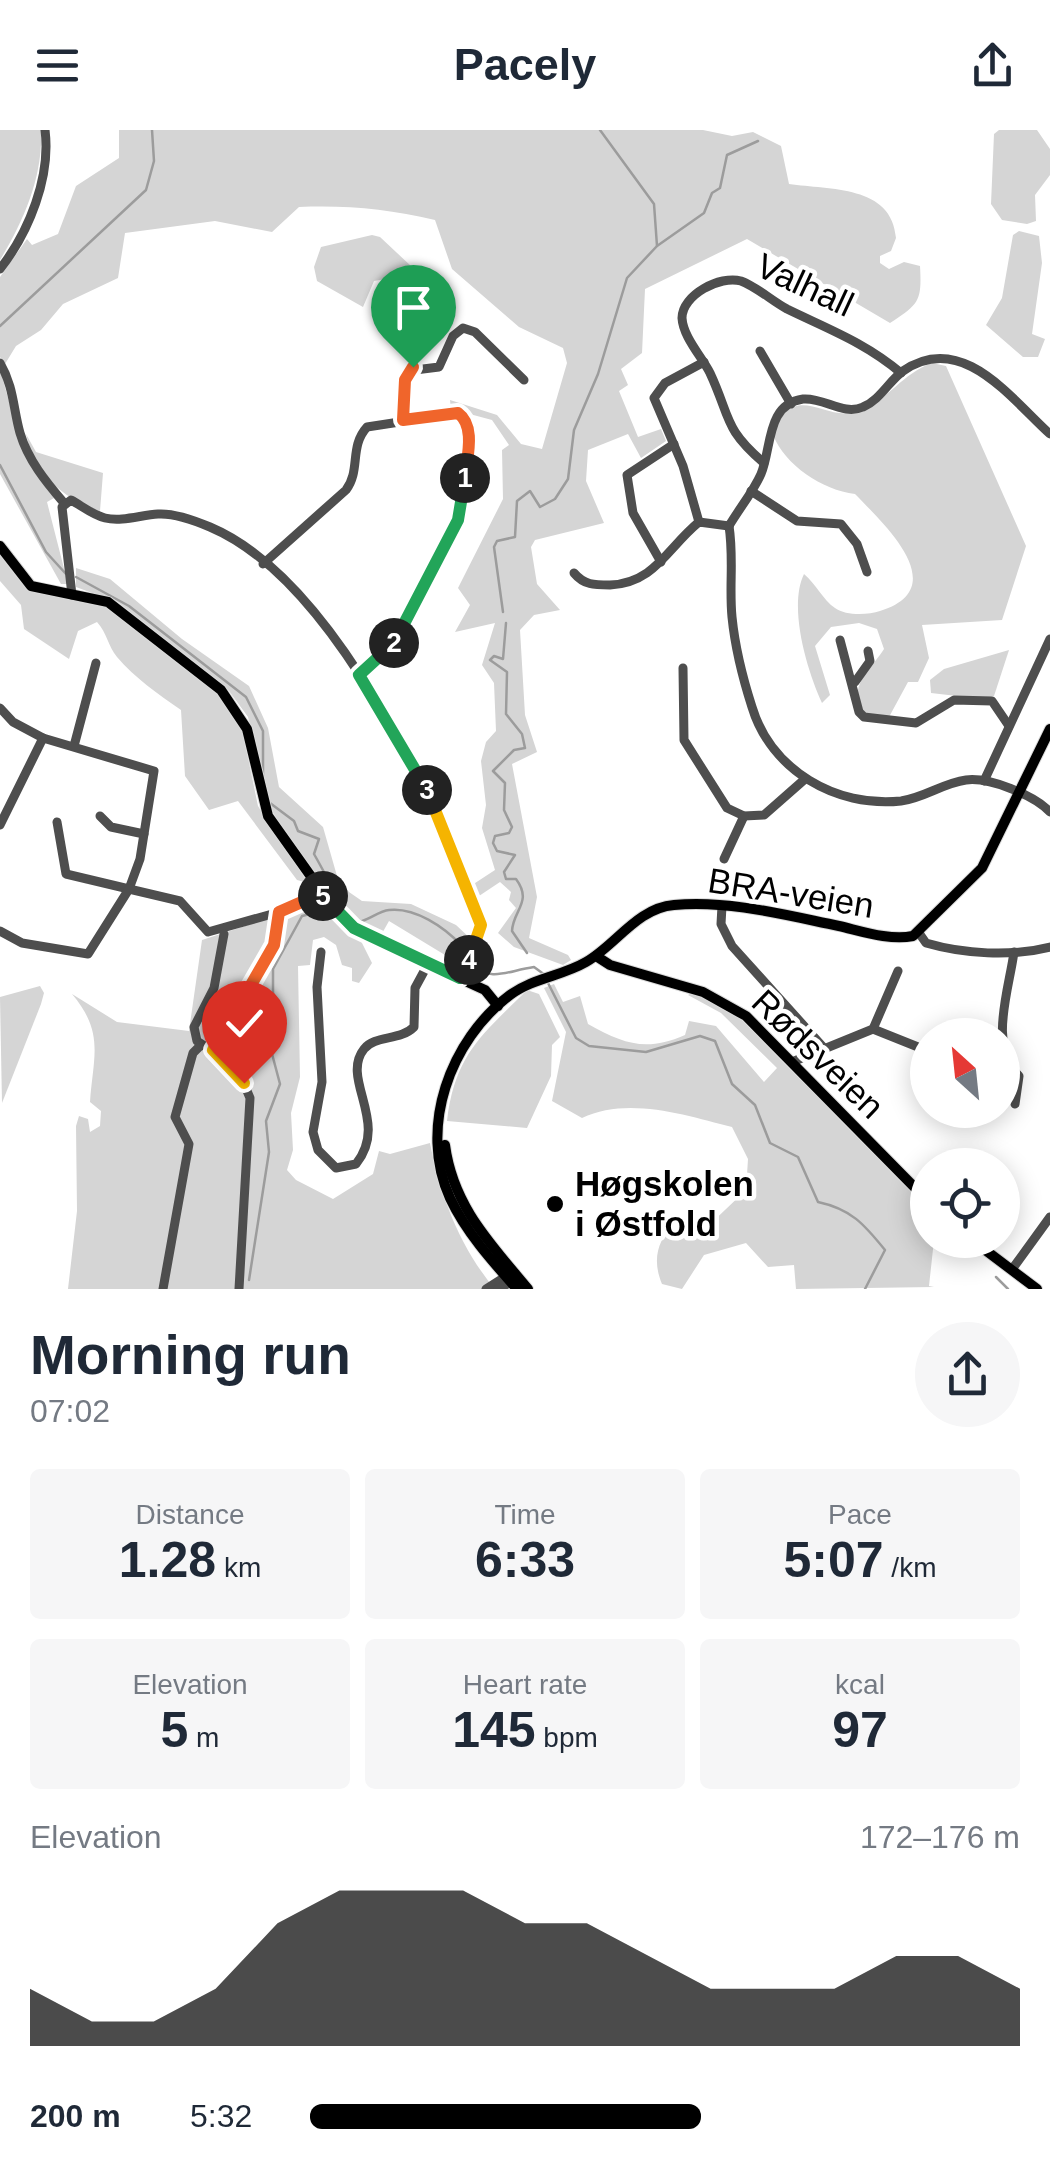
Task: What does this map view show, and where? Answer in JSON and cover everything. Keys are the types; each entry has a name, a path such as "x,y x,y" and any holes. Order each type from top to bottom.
{"main road":[{"path":"0,546 30,586 108,602 230,699 247,729 262,802 317,888 354,928 428,964 464,970 474,986 494,998 498,1006"},
{"name":"BRA-veien","path":"528,1289 513,1280 459,1198 448,1165 442,1109 448,1080 463,1047 498,1006 546,977 596,956 656,909 722,906 902,938 919,932 933,912 982,868 1050,729"},
{"name":"Rødsveien","path":"596,956 724,1001 746,1016 910,1183"},
{"path":"998,1258 1037,1289"}],"street":[{"path":"0,269 28,220 45,162 45,130"},
{"name":"Valhall","path":"764,463 731,431 704,362 684,325 685,306 706,288 736,280 851,336 901,372"},
{"path":"403,420 407,371 439,367 453,336 464,328 475,332 524,380"},
{"path":"760,351 791,404"},
{"path":"1050,434 969,363 936,359 901,372 876,398 857,409 806,399 791,404 776,417 764,463 729,526 735,558 732,618 752,709 772,747 806,779 837,794 874,801 898,801 968,780 984,781 1020,794 1050,812"},
{"path":"699,522 674,444 654,407 655,394 665,383 704,362"},
{"path":"0,363 14,392 22,439 38,469 64,503 72,596"},
{"path":"263,564 354,480 354,447 367,427 458,413 464,417 469,427 463,507 400,636 359,675"},
{"path":"662,562 633,513 627,475 674,444"},
{"path":"751,491 797,521 841,524 857,544 867,572"},
{"path":"64,503 71,500 109,519 164,513 208,526 237,541 310,611 359,675 432,800 481,925 464,970"},
{"path":"699,522 729,526"},
{"path":"574,572 582,582 615,585 641,580 699,522"},
{"path":"984,781 1050,639"},
{"path":"840,640 841,654 854,682 858,712 885,722 916,723 954,700 1018,706"},
{"path":"854,682 870,661 868,651"},
{"path":"74,746 96,663"},
{"path":"683,668 684,740 720,802 744,816 764,814 806,779"},
{"path":"996,703 1009,726"},
{"path":"0,708 13,722 43,738 154,771 144,834 129,889 88,954 34,946 0,932"},
{"path":"0,824 43,738"},
{"path":"100,816 111,827 144,834"},
{"path":"724,858 744,816"},
{"path":"56,822 67,875 180,901 190,907 201,929 208,932 279,912 304,901 317,888"},
{"path":"722,906 721,924 732,946 823,1046"},
{"path":"213,1050 274,945 279,912"},
{"path":"919,932 926,943 936,946 1014,952 1050,947"},
{"path":"200,1046 194,1028 214,988 224,934"},
{"path":"320,952 316,987 322,1082 313,1132 318,1150 336,1168 356,1164 368,1143 369,1114 359,1078 360,1055 372,1042 400,1038 414,1027 415,988 428,964"},
{"path":"1006,1018 1014,952"},
{"path":"873,1028 898,971"},
{"path":"792,1062 873,1028 910,1043"},
{"path":"200,1046 213,1050 242,1078 250,1098 239,1289"},
{"path":"163,1289 189,1144 175,1117 193,1053 200,1046"},
{"path":"1013,1268 1050,1217"},
{"path":"486,1289 513,1280"},
{"path":"498,1289 513,1280"}],"shaded area":[{"path":"0,130 41,130 41,147 30,198 0,260"},
{"path":"119,130 703,130 732,136 753,132 781,146 789,184 856,193 883,208 892,221 896,238 891,251 880,256 880,263 889,269 904,262 920,266 917,300 890,323 747,239 645,289 642,353 621,369 628,385 619,391 638,437 661,429 666,441 641,458 628,434 588,450 586,481 604,523 535,540 531,547 537,584 560,610 534,615 520,630 525,715 537,752 512,764 537,897 529,938 568,955 571,960 563,965 514,947 498,933 516,908 509,900 511,892 500,882 476,898 469,887 495,870 482,828 486,805 481,761 486,742 496,731 494,683 482,665 495,623 455,632 470,605 458,588 503,499 502,450 509,445 492,420 451,409 450,400 497,415 521,444 542,449 567,363 563,348 519,327 452,269 435,220 367,209 299,207 272,232 215,221 125,233 118,278 63,304 41,330 16,346 5,364 0,357 0,277 27,239 32,245 58,234 76,186 119,158"},
{"path":"999,130 1037,130 1050,149 1050,175 1035,195 1036,221 1027,224 1002,220 991,204 994,134"},
{"path":"1019,231 1039,236 1042,263 1032,334 1045,339 1038,357 1023,357 986,325 1002,298 1013,235"},
{"path":"372,235 380,237 412,267 409,275 374,281 363,307 317,281 314,267 321,247"},
{"path":"932,363 946,366 1026,546 1002,620 922,625 929,658 918,682 908,682 889,717 865,714 858,696 862,680 884,649 877,629 859,623 831,627 815,646 830,695 822,703 805,656 799,621 804,574 835,608 863,614 901,601 911,587 912,572 895,538 855,494 842,492 806,474 786,456 773,435 790,409 800,405 834,412 859,411"},
{"path":"0,369 13,416 54,498 47,502 68,584 61,584 0,474"},
{"path":"26,434 36,452 103,473 100,511 74,500 52,483 36,461"},
{"path":"0,552 28,590 105,605 215,690 241,724 258,806 308,883 297,880 238,801 209,810 185,776 181,710 124,665 97,622 78,631 69,659 24,629 21,605 0,581"},
{"path":"76,568 110,579 182,639 249,686 268,728 279,787 323,827 337,876 362,901 411,904 456,925 472,940 457,968 445,955 389,921 380,937 340,909 267,802 248,717 229,691 119,603 76,587"},
{"path":"1009,650 994,696 983,699 931,693 930,680 944,669"},
{"path":"319,902 359,937 372,963 359,983 352,981 352,968 342,965 336,945 324,937 313,940 310,965 298,966 300,1077 291,1113 293,1150 287,1170 296,1180 333,1199 373,1174 379,1151 390,1154 430,1143 453,1220 471,1256 495,1289 68,1289 77,1211 76,1126 79,1116 88,1119 90,1132 100,1126 101,1111 90,1102 93,1033 72,994 117,1022 189,1031 202,940"},
{"path":"554,984 563,1002 580,996 588,1024 624,1041 647,1044 671,1040 685,1035 689,1021 716,1026 764,1082 777,1068 721,1013 688,995 692,992 736,1014 910,1191 910,1258 932,1258 929,1286 934,1287 796,1289 794,1265 768,1267 746,1243 704,1255 682,1289 662,1284 657,1259 669,1229 675,1222 705,1229 746,1190 748,1159 732,1127 637,1108 618,1108 582,1118 552,1101 566,1032 544,988"},
{"path":"40,986 44,993 41,1004 2,1103 0,997"},
{"path":"527,990 539,994 560,1037 552,1045 551,1076 527,1128 447,1121 457,1079 473,1047"}],"waterway":[{"path":"0,326 146,190 154,161 152,130"},
{"path":"600,130 654,204 657,246"},
{"path":"503,612 494,547 497,541 515,537 517,501 530,491 540,507 555,499 568,479 574,430 598,374 627,278 657,246 704,213 712,193 720,188 727,155 758,141"},
{"path":"0,465 46,552 66,574"},
{"path":"76,577 129,606 246,697 263,731 263,776"},
{"path":"506,623 503,659 494,656 490,660 507,672 506,714 522,734 525,748 514,750 493,771 505,783 504,810 512,827 509,833 495,836 493,843 497,851 515,855 504,872 506,879 516,879 523,894 512,931 527,953"},
{"path":"270,803 294,821 298,831 319,839 314,854 339,898 359,922 389,910 419,915 461,945 461,960"},
{"path":"249,1280 269,1152 266,1121 280,1084 267,1035 273,1020 273,969 302,916 318,912"},
{"path":"468,965 493,974 534,967 545,975"},
{"path":"548,983 576,1038 589,1046 646,1052 700,1036 715,1041 732,1084 755,1105 770,1143 798,1157 818,1202 856,1219 885,1250 865,1289"},
{"path":"996,1277 1008,1289"}],"place":[{"name":"Høgskolen i Østfold","path":"555,1204"}],"route":[{"path":"244,1083 213,1050 274,945 279,912 304,901 317,888 354,928 460,978 478,938 481,925 449,852 432,800 359,675 400,636 463,507 469,427 458,413 403,420 405,380 407,371 413,367"}]}
